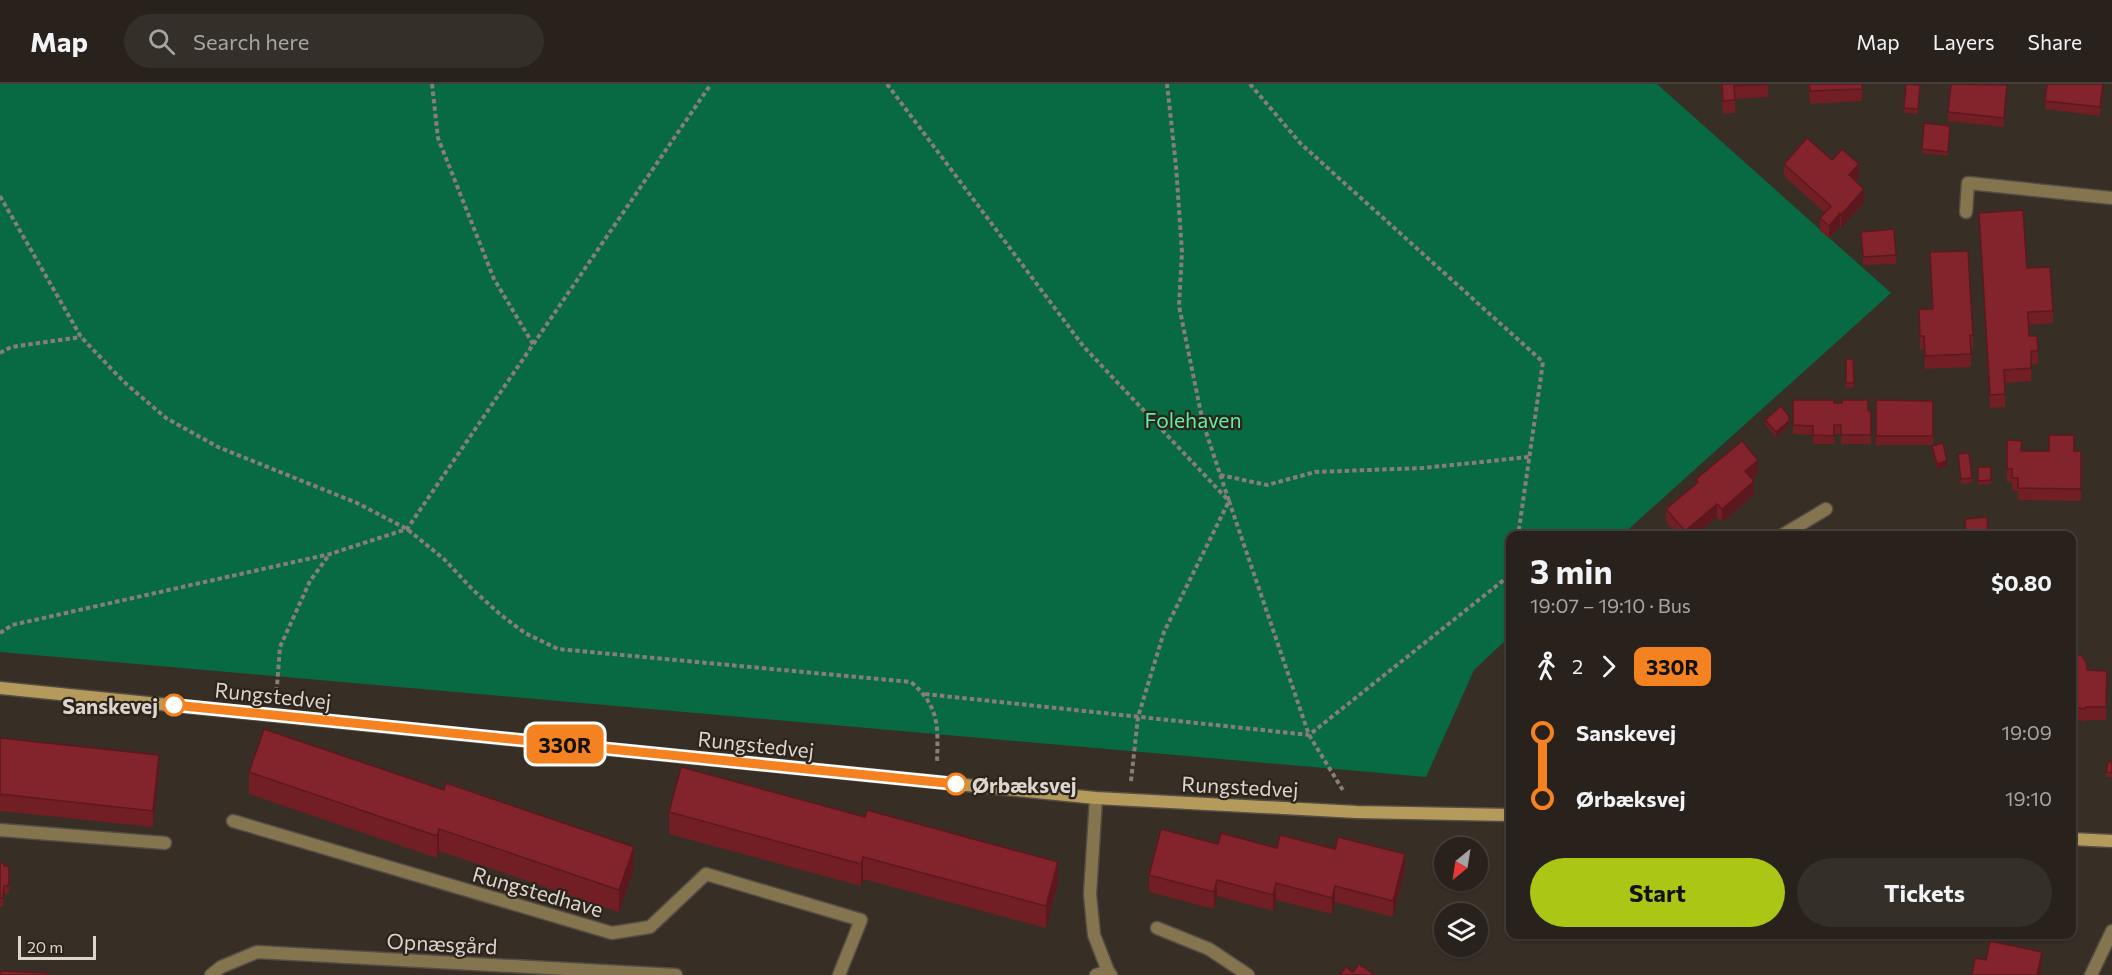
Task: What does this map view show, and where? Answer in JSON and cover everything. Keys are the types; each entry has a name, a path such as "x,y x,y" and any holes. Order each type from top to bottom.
{"main road":[{"name":"Rungstedvej","path":"0,688 1096,798 1357,812 1506,815"},
{"path":"2076,839 2112,841"}],"street":[{"path":"1966,212 1968,183 2112,198"},
{"path":"1789,531 1826,509"},
{"path":"1096,798 1090,894 1094,935 1105,974"},
{"name":"Rungstedhave","path":"233,821 612,933 650,927 706,874 861,920 839,975"},
{"path":"0,830 165,843"},
{"path":"1157,928 1209,949 1248,975"},
{"path":"2091,975 2112,931"},
{"name":"Opnæsgård","path":"211,975 221,967 257,952 676,975"}],"path":[{"path":"432,84 438,138 494,279 533,344"},
{"path":"0,633 12,625 330,555 407,529 711,84"},
{"path":"887,84 1084,347 1229,501"},
{"path":"1167,84 1182,252 1179,306 1203,423 1309,735 1357,812"},
{"path":"1250,84 1301,144 1543,362 1519,531"},
{"path":"0,196 81,337 124,382 166,418 218,447 357,502 407,529 444,559 501,615 525,633 558,649 911,682 925,694 935,713 938,739 936,782"},
{"path":"0,353 10,347 81,337"},
{"path":"1220,475 1267,485 1315,472 1423,468 1529,458"},
{"path":"1129,800 1138,717 1164,632 1229,501"},
{"path":"275,715 280,647 310,581 330,555"},
{"path":"925,694 1309,735 1506,578"}],"green space":[{"name":"Folehaven","path":"0,84 1657,84 1891,293 1626,531 1506,531 1506,640 1474,670 1426,777 0,652"}],"building":[{"path":"1722,84 1768,84 1734,86 1735,100 1723,101"},
{"path":"1809,84 1862,84 1862,89 1810,91"},
{"path":"1906,84 1920,85 1918,109 1904,108"},
{"path":"1951,84 2007,85 2004,118 1948,112"},
{"path":"2047,84 2103,84 2100,107 2045,101"},
{"path":"1924,123 1950,126 1948,152 1922,149"},
{"path":"1807,138 1832,160 1842,149 1859,164 1849,175 1864,189 1829,226 1820,218 1831,206 1784,164"},
{"path":"2023,210 2027,268 2050,267 2053,311 2028,312 2029,336 2037,336 2038,351 2031,351 2031,368 2004,370 2005,394 1990,395 1979,213"},
{"path":"1894,229 1896,255 1863,257 1861,232"},
{"path":"1968,251 1973,335 1970,335 1971,354 1925,356 1924,336 1920,336 1919,309 1933,309 1930,252"},
{"path":"1846,359 1853,359 1854,383 1846,383"},
{"path":"1793,400 1834,400 1834,403 1842,403 1842,400 1868,400 1868,410 1871,412 1871,435 1841,435 1841,425 1834,425 1834,436 1813,435 1813,426 1793,425"},
{"path":"1876,400 1933,401 1933,436 1876,436"},
{"path":"1781,406 1789,416 1789,421 1776,432 1765,420"},
{"path":"2049,435 2074,435 2074,451 2081,451 2081,489 2018,488 2018,478 2012,478 2012,469 2007,469 2007,440 2022,441 2021,451 2049,451"},
{"path":"1742,441 1758,460 1745,471 1754,481 1722,509 1717,504 1685,531 1666,509 1698,482 1696,479"},
{"path":"1943,443 1947,461 1937,464 1932,446"},
{"path":"1969,453 1972,478 1961,479 1958,454"},
{"path":"1978,467 1991,467 1991,480 1978,481"},
{"path":"1987,517 1988,531 1966,531 1965,519"},
{"path":"2076,655 2081,655 2086,662 2087,670 2107,671 2106,707 2086,707 2085,709 2076,708"},
{"path":"264,729 444,790 446,783 634,847 619,890 439,829 437,836 249,772"},
{"path":"0,738 159,755 153,811 0,794"},
{"path":"2108,761 2112,762 2112,773 2106,772"},
{"path":"681,767 865,817 867,810 1058,862 1046,906 863,857 861,864 669,812"},
{"path":"1161,829 1218,844 1221,833 1277,848 1280,835 1335,849 1338,837 1405,854 1393,901 1335,886 1332,898 1276,883 1273,895 1217,880 1214,892 1149,875"},
{"path":"0,863 9,866 9,885 4,886 3,898 0,898"},
{"path":"1990,941 2042,952 2037,975 1972,975 1975,958 1986,960"},
{"path":"1359,964 1375,975 1340,975 1346,967 1353,972"},
{"path":"0,971 48,973 48,975 0,975"}],"bus line":[{"name":"330R","path":"174,705 956,784"}],"place":[{"name":"Sanskevej","path":"174,705"},
{"name":"Ørbæksvej","path":"956,784"}]}
